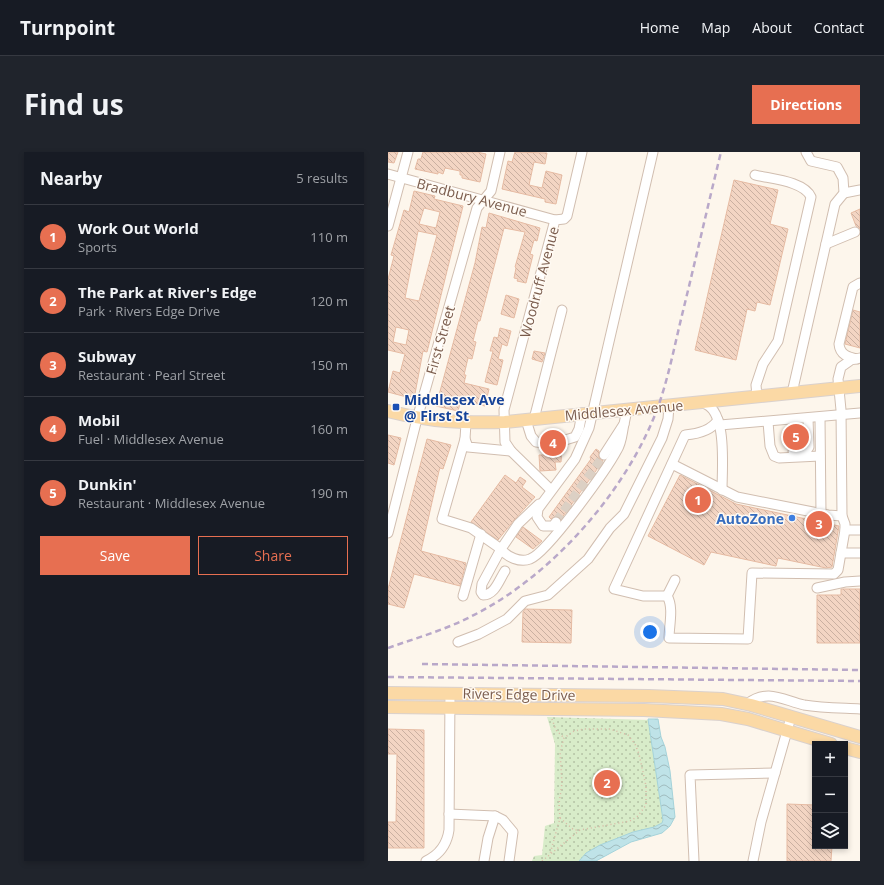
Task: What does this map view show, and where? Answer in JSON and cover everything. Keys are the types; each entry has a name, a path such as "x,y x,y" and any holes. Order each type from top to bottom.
{"main road":[{"name":"Middlesex Avenue","path":"388,410 418,418 466,423 505,422 792,393 838,384 860,386"},
{"name":"Rivers Edge Drive","path":"388,693 649,696 723,699 747,704 860,737"},
{"name":"Rivers Edge Drive","path":"388,708 644,710 721,714 748,719 821,741"},
{"path":"848,749 860,752"}],"street":[{"path":"388,226 408,152"},
{"name":"First Street","path":"388,533 418,418 477,208 491,191 500,152"},
{"name":"Woodruff Avenue","path":"511,451 505,442 504,410 555,220 564,219 567,216 582,152"},
{"path":"562,441 575,437 587,413 653,152"},
{"path":"806,152 811,160 836,167 843,178 844,193"},
{"name":"Bradbury Avenue","path":"388,174 484,199 555,220"},
{"path":"755,175 801,186 809,192 811,197 778,341 763,364 756,385 757,396"},
{"path":"792,393 835,204 844,193 860,190"},
{"path":"826,244 855,232"},
{"path":"858,358 843,354 840,351 839,344 852,289 855,285 860,283"},
{"path":"544,443 536,442 531,436 530,419 562,310"},
{"path":"667,596 670,600 668,638 748,639 752,573 834,574 838,570 845,524 842,516 841,416 838,384 841,367 858,358"},
{"path":"701,402 712,406 719,423 722,490"},
{"path":"458,642 479,634 507,619 525,601 548,595 588,559 610,528 621,519 627,508 662,438 668,419 669,406"},
{"path":"466,423 465,439 442,519 471,528 501,549 505,555 530,560 538,555 567,522 617,450 627,410"},
{"path":"514,558 505,570 493,592 488,595 483,595 481,592 482,584 501,549 518,524 543,500 575,459 589,428 587,413"},
{"path":"667,596 642,596 614,589 685,435 697,434 719,423 768,422 860,413"},
{"path":"820,418 821,514"},
{"path":"770,446 781,452 808,449 808,419"},
{"path":"768,422 770,446 774,456 778,458 820,456"},
{"path":"604,455 624,424"},
{"path":"465,439 470,448 511,451 551,490"},
{"path":"672,464 722,490 746,500 821,514 842,516"},
{"path":"543,500 538,509 537,517 540,523 548,527 553,526 556,522"},
{"path":"845,530 860,530"},
{"path":"463,596 481,534"},
{"path":"841,553 860,553"},
{"path":"667,596 675,580"},
{"path":"817,588 845,582 860,581"},
{"path":"426,861 441,851 449,836 450,693"},
{"path":"747,704 754,698 766,696 782,697 803,704 860,709"},
{"path":"753,861 786,730 791,717"},
{"path":"694,861 690,775 775,773"},
{"path":"449,814 495,816 504,820 513,832 509,861"},
{"path":"484,861 488,838 495,816"}],"path":[{"path":"552,709 554,727 564,738"},
{"path":"550,854 560,818 559,804 562,783 560,752 564,738 574,731 584,729 610,729 628,735 635,744 639,754 646,786 646,805 638,816 624,822 580,830 574,830 560,818"},
{"path":"542,861 580,830"}],"green space":[{"path":"547,717 650,720 665,825 582,861 532,861 534,856 542,855 545,826 554,823 555,744"}],"water":[{"path":"648,719 658,719 670,771 675,817 670,826 662,833 631,842 596,861 579,861 586,853 600,845 633,832 654,827 662,823 663,820"}],"building":[{"path":"388,152 398,152 394,163 388,162"},
{"path":"423,152 477,152 486,154 480,182 462,178 460,171 445,168 443,174 415,169 418,159 421,159"},
{"path":"515,152 547,153 545,164 534,162 529,185 542,188 546,171 562,175 556,204 545,202 545,199 502,189 508,161 512,162"},
{"path":"734,180 778,190 770,224 788,229 770,305 757,302 755,311 747,309 736,360 695,350"},
{"path":"414,191 435,196 434,199 463,206 427,352 423,351 414,399 388,392 393,371 400,373 405,354 388,350 388,279 394,256 391,255 404,210 409,212","holes":["424,208 440,212 436,228 419,224","418,231 437,235 419,301 405,298","396,327 409,330 406,345 393,342"]},
{"path":"860,209 860,229 856,226 851,213"},
{"path":"489,213 540,228 537,241 534,240 530,254 533,255 526,283 517,281 518,279 514,278 515,267 525,232 504,228 480,321 478,321 473,341 476,342 472,359 468,358 464,375 466,375 464,383 489,389 485,406 461,400 458,411 436,406 475,263 482,227 486,228"},
{"path":"506,295 519,299 514,318 501,314"},
{"path":"853,310 860,312 860,348 845,344"},
{"path":"500,328 511,331 507,346 502,344 498,359 503,360 497,385 485,382 493,351 490,351 494,337 498,338"},
{"path":"534,351 545,353 542,362 532,359"},
{"path":"802,429 803,444 792,445 788,448 787,430"},
{"path":"561,432 562,435 556,440 558,445 562,447 561,462 555,462 556,470 540,471 539,455 545,455 544,449 549,447 550,443 548,438 543,437 543,433"},
{"path":"388,435 401,438 394,465 388,463"},
{"path":"427,439 451,445 443,469 440,468 439,471 421,551 466,563 460,586 414,574 404,608 388,604 388,589"},
{"path":"596,449 599,451 599,458 603,461 561,519 556,516 551,519 549,517 591,459 590,457"},
{"path":"505,475 516,483 520,477 526,481 522,487 535,497 498,540 471,522"},
{"path":"680,475 736,504 839,526 832,567 826,568 778,558 776,566 711,552 704,565 648,536"},
{"path":"523,527 542,541 533,549 516,537"},
{"path":"841,589 860,589 860,643 817,643 817,595 841,595"},
{"path":"525,609 572,610 571,643 522,642 523,612"},
{"path":"388,729 424,730 424,848 388,848 388,822 396,822 397,754 388,754"},
{"path":"787,804 812,805 812,849 832,849 831,861 787,861"}],"tunnel":[{"path":"544,443 562,441"},
{"path":"556,522 604,455"}],"railway":[{"path":"388,648 441,630 462,621 502,599 558,554 583,528 607,499 627,469 644,438 658,407 672,359 721,152"},
{"path":"422,664 860,670"},
{"path":"388,677 860,681"}],"place":[{"name":"Middlesex Ave @ First St","path":"396,407"},
{"name":"Dunkin'","path":"796,437"},
{"name":"Mobil","path":"553,443"},
{"name":"Work Out World","path":"698,500"},
{"name":"AutoZone","path":"792,518"},
{"name":"Subway","path":"819,524"},
{"name":"The Park at River's Edge","path":"607,783"}]}
